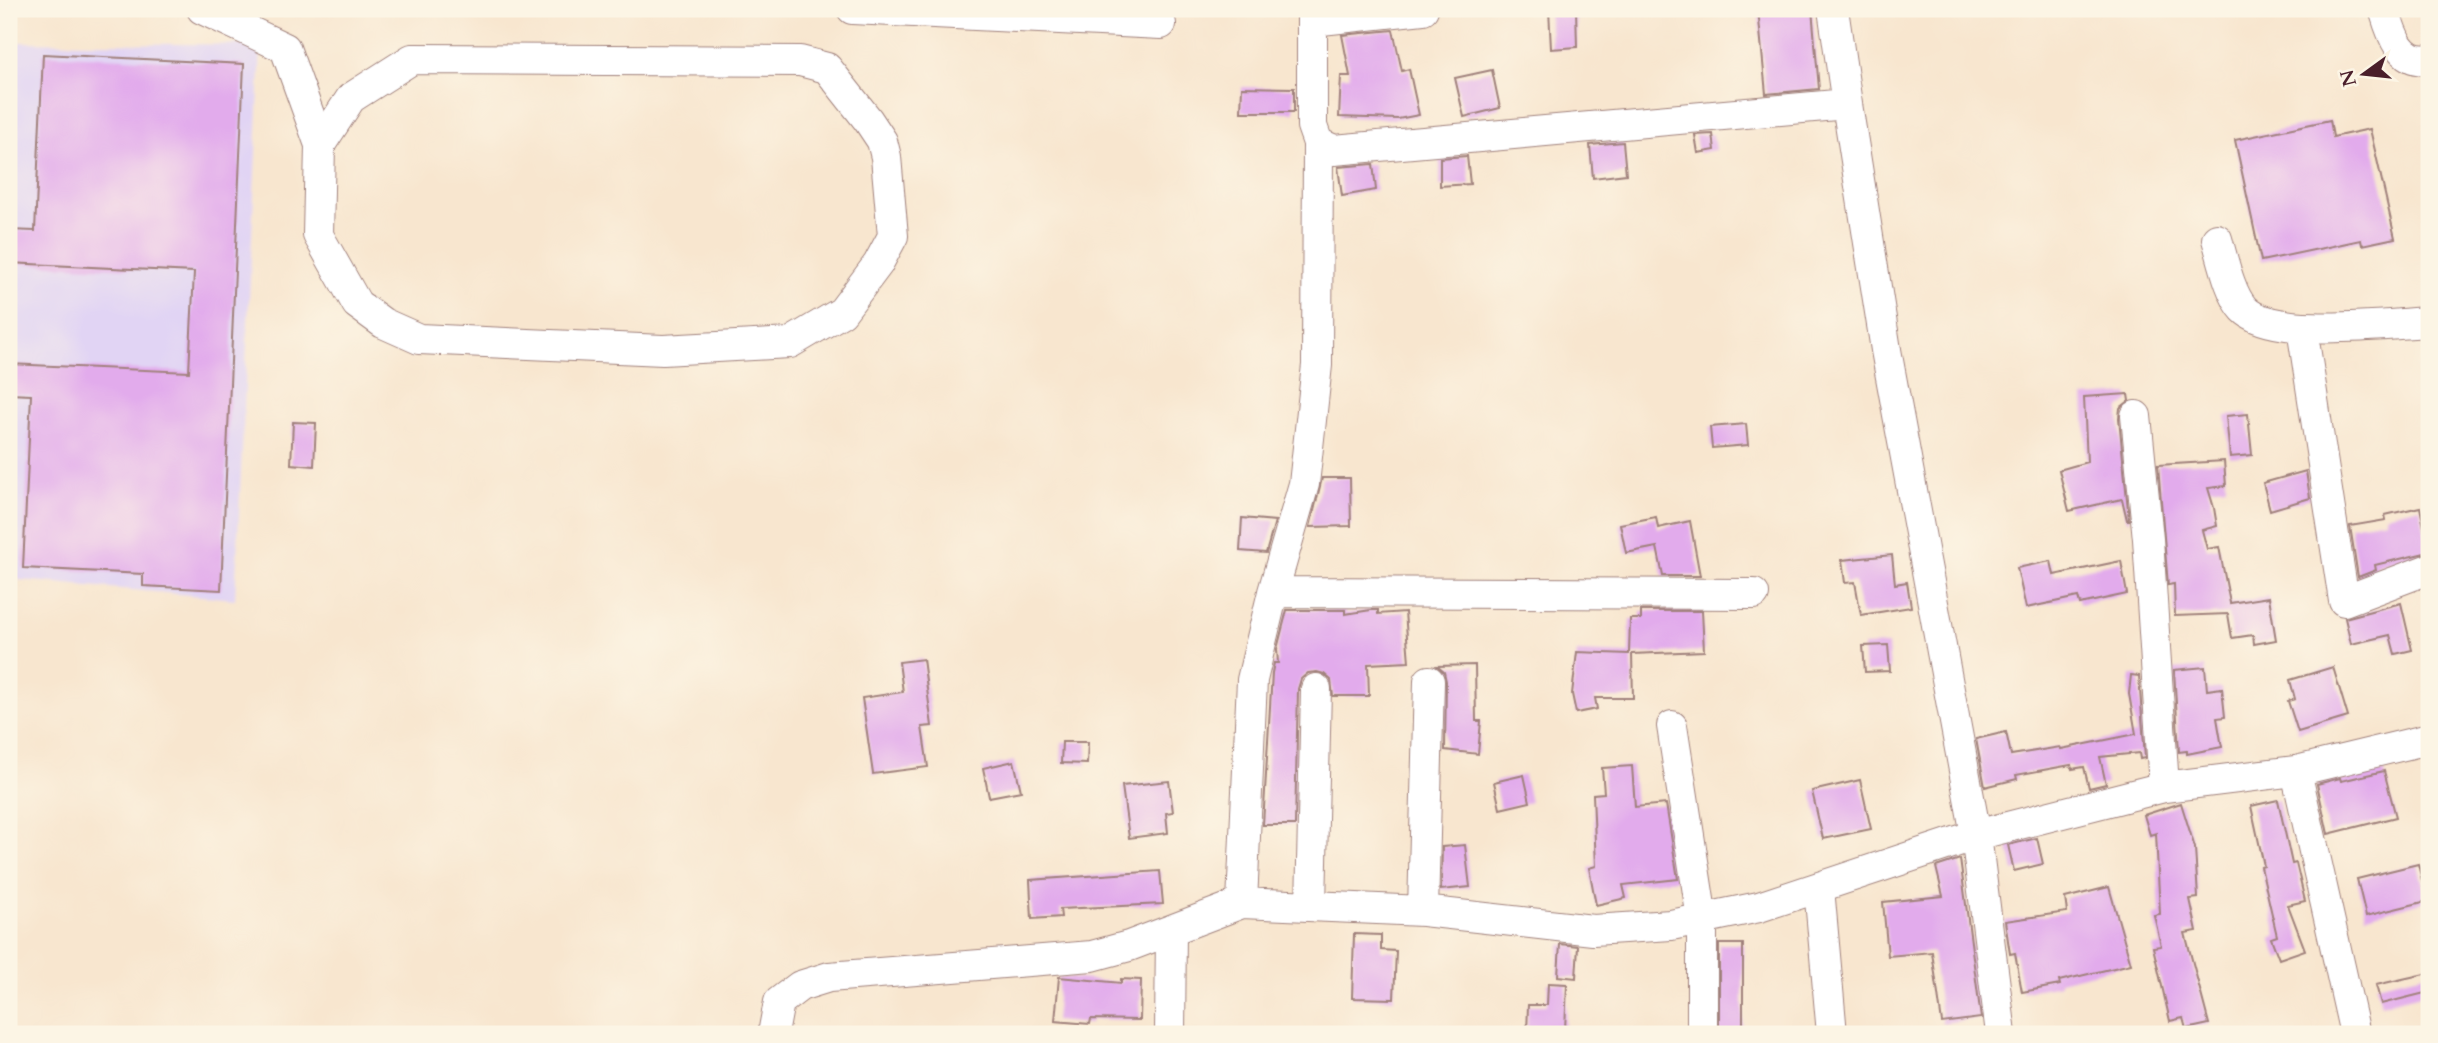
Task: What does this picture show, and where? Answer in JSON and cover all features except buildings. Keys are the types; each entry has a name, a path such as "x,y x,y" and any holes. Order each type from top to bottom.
{"street":[{"path":"201,9 285,48 320,145 318,235 357,304 383,323 419,339 663,349 790,343 842,312 878,264 892,236 887,157 882,141 827,68 800,61 412,59 351,98 320,145"},
{"path":"852,9 1161,24"},
{"path":"1242,903 1252,680 1273,592 1304,484 1317,365 1318,143 1311,117 1312,15 1423,9"},
{"path":"1833,9 1886,350 1976,835 2001,1034"},
{"path":"2384,9 2398,46 2411,58 2429,59"},
{"path":"1318,143 1334,150 1847,104"},
{"path":"2217,239 2232,288 2245,310 2266,321 2302,328 2429,322"},
{"path":"2302,328 2344,601 2429,569"},
{"path":"2136,416 2148,539 2164,787"},
{"path":"1273,592 1754,594"},
{"path":"1423,911 1429,681"},
{"path":"1311,906 1317,689"},
{"path":"1672,726 1702,919 1702,1034"},
{"path":"773,1034 779,1002 800,986 828,976 1093,956 1129,946 1242,903 1423,911 1593,930 1671,925 1759,907 1976,835 2164,787 2296,771 2429,739"},
{"path":"2296,771 2355,1034"},
{"path":"1819,888 1832,1034"},
{"path":"1170,1034 1171,930"}],"shaded area":[{"path":"9,42 261,45 235,599 9,579"}]}
